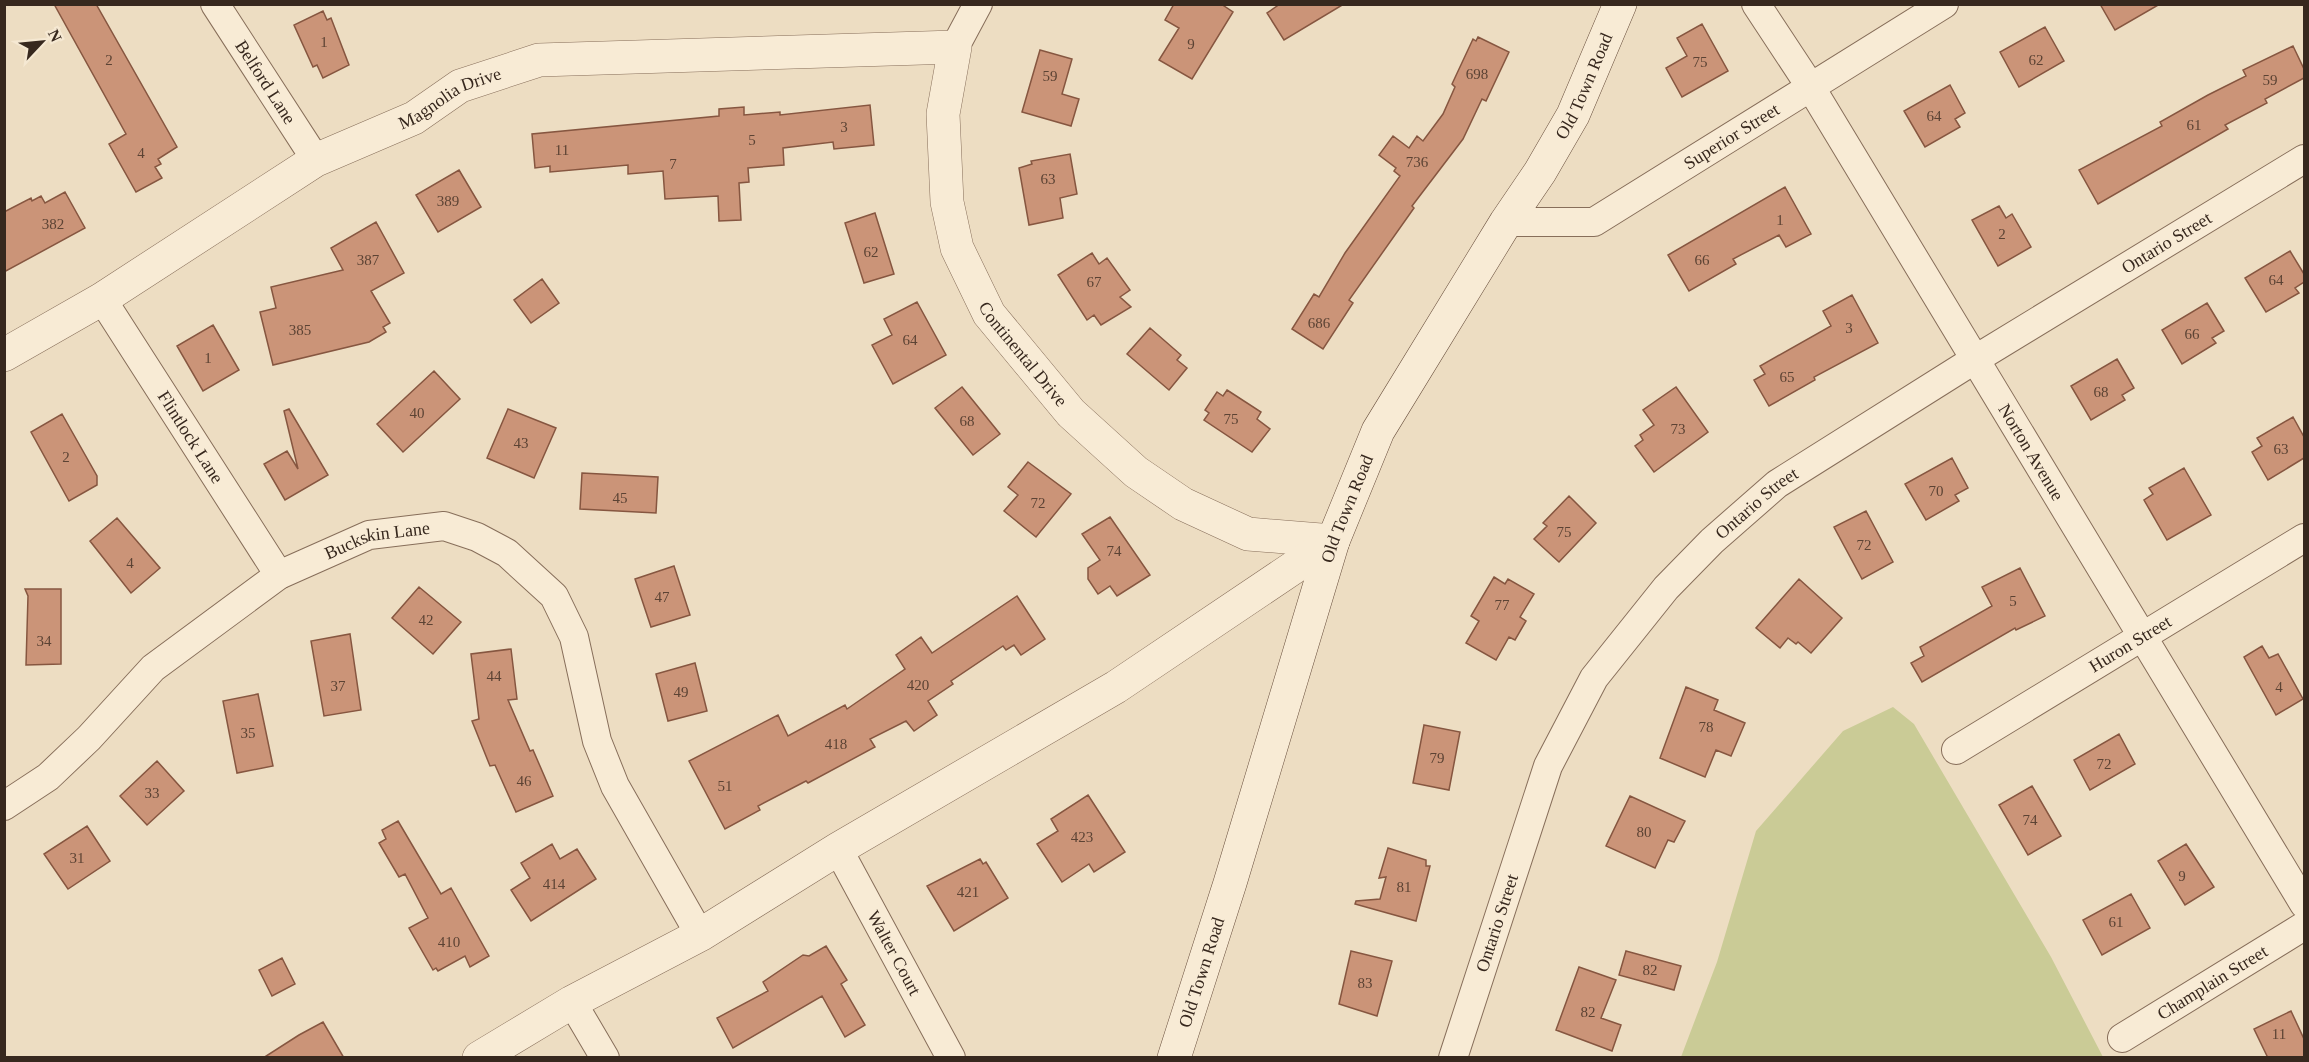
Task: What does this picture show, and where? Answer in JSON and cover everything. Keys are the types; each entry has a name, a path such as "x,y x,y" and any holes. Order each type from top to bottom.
{"street":[{"name":"Belford Lane","path":"215,4 316,160"},
{"name":"Continental Drive","path":"978,4 955,47 943,114 946,202 957,248 989,314 1071,413 1136,472 1183,504 1248,534 1333,541"},
{"name":"Old Town Road","path":"1174,1058 1241,849 1333,541 1378,431 1506,222 1540,172 1573,115 1620,4"},
{"name":"Norton Avenue","path":"1756,4 1810,86 2304,904"},
{"name":"Superior Street","path":"1506,222 1594,222 1944,4"},
{"name":"Magnolia Drive","path":"4,355 102,299 316,160 414,118 460,86 539,60 955,47"},
{"name":"Ontario Street","path":"1453,1058 1548,766 1594,678 1666,588 1712,541 1777,484 1974,360 2304,159"},
{"name":"Flintlock Lane","path":"102,299 279,575"},
{"name":"Buckskin Lane","path":"4,806 56,769 89,738 153,668 279,575 369,535 444,526 477,537 516,560 554,596 574,638 597,741 615,786 700,935"},
{"name":"Huron Street","path":"1956,750 2304,538"},
{"path":"479,1058 572,1002 700,935 838,849 1116,687 1333,541"},
{"name":"Walter Court","path":"838,849 951,1058"},
{"name":"Champlain Street","path":"2122,1038 2304,926"},
{"path":"572,1002 605,1058"}],"green space":[{"path":"1893,707 1914,724 2051,957 2103,1057 1681,1057 1717,962 1756,831 1843,731"}],"building":[{"path":"54,4 96,4 177,147 158,159 161,164 155,167 162,178 136,192 109,144 126,134"},
{"path":"1174,4 1221,4 1233,12 1192,79 1159,60 1179,28 1165,20"},
{"path":"1280,4 1344,4 1284,40 1267,13"},
{"path":"2100,4 2160,4 2115,30"},
{"path":"323,11 327,20 331,18 349,65 323,78 317,65 313,67 294,25"},
{"path":"1702,24 1728,71 1682,97 1666,68 1687,56 1677,38"},
{"path":"2045,27 2064,61 2019,87 2000,52"},
{"path":"1478,37 1509,52 1486,101 1482,99 1463,139 1412,206 1414,208 1349,300 1353,303 1323,349 1292,329 1314,294 1319,297 1345,253 1400,176 1394,171 1396,168 1379,155 1393,136 1409,148 1417,136 1423,141 1443,114 1455,87 1452,84 1473,39 1476,41"},
{"path":"2293,46 2304,69 2304,78 2265,99 2267,103 2225,125 2228,129 2098,204 2079,170 2162,126 2160,122 2246,76 2243,70"},
{"path":"1040,50 1072,59 1062,94 1079,99 1071,126 1022,112"},
{"path":"1950,85 1965,113 1955,119 1960,127 1925,147 1904,111"},
{"path":"870,105 874,145 834,149 833,142 783,148 784,165 748,168 749,182 739,183 741,220 719,221 718,196 665,199 663,171 628,174 628,165 550,172 550,166 535,168 532,134 719,116 719,109 744,107 744,115 780,112 780,115"},
{"path":"1070,154 1077,194 1060,198 1063,218 1029,225 1019,168 1032,164 1031,161"},
{"path":"459,170 481,207 438,232 416,195"},
{"path":"1785,187 1811,234 1786,247 1779,235 1733,259 1736,264 1689,291 1668,255"},
{"path":"65,192 85,228 4,272 4,212 31,198 32,201 41,196 45,203"},
{"path":"1999,206 2006,218 2012,214 2031,247 1998,266 1972,220"},
{"path":"875,213 894,274 864,283 845,223"},
{"path":"376,222 404,273 371,291 390,323 383,327 386,332 369,342 273,365 260,312 276,308 271,287 343,270 331,248"},
{"path":"2290,251 2304,274 2304,282 2295,288 2299,293 2266,312 2245,278"},
{"path":"1092,253 1099,264 1107,258 1130,290 1120,297 1131,307 1101,325 1094,315 1087,320 1058,275"},
{"path":"542,279 559,303 531,323 514,300"},
{"path":"1852,295 1878,343 1814,377 1815,380 1769,406 1754,380 1765,374 1760,366 1831,326 1823,311"},
{"path":"917,302 946,355 893,384 872,345 892,335 884,319"},
{"path":"2207,303 2224,331 2212,338 2216,343 2182,364 2162,330"},
{"path":"213,325 239,370 203,391 177,346"},
{"path":"1150,328 1181,355 1177,360 1187,368 1169,390 1127,354"},
{"path":"2117,359 2134,388 2122,395 2125,400 2091,420 2071,386"},
{"path":"434,371 460,399 403,452 377,424"},
{"path":"962,387 1000,434 973,455 935,408"},
{"path":"1676,387 1708,432 1654,472 1635,446 1643,440 1640,435 1654,425 1643,410"},
{"path":"1227,390 1261,412 1257,419 1270,429 1252,452 1204,420 1209,413 1205,410 1217,392 1223,396"},
{"path":"289,409 328,475 285,500 264,464 287,451 298,469 284,411"},
{"path":"508,409 556,428 534,478 487,458"},
{"path":"62,414 97,476 97,485 69,501 31,432"},
{"path":"2293,417 2304,437 2304,458 2268,480 2252,452 2262,446 2257,438"},
{"path":"1952,458 1968,488 1955,495 1959,501 1926,520 1905,484"},
{"path":"1028,462 1071,494 1036,537 1004,511 1018,495 1008,487"},
{"path":"2184,468 2211,515 2167,540 2144,500 2153,494 2149,488"},
{"path":"582,473 658,477 656,513 580,509"},
{"path":"1569,496 1596,523 1559,562 1534,539 1547,526 1543,523"},
{"path":"1866,511 1893,562 1862,579 1834,527"},
{"path":"1110,517 1150,575 1117,596 1110,586 1098,594 1088,579 1088,568 1100,560 1082,534"},
{"path":"117,518 160,568 131,593 90,541"},
{"path":"674,566 690,615 651,627 635,579"},
{"path":"2020,568 2045,616 2016,630 2015,628 1922,682 1911,663 1924,656 1920,647 1992,606 1982,587"},
{"path":"1494,577 1505,584 1508,579 1534,594 1520,617 1526,621 1515,640 1509,637 1496,660 1466,643 1479,621 1471,616"},
{"path":"1799,579 1842,618 1811,653 1798,642 1796,644 1788,638 1780,648 1756,628"},
{"path":"419,587 461,622 433,654 392,618"},
{"path":"25,589 61,589 61,664 26,665 28,596"},
{"path":"1017,596 1045,639 1021,655 1014,645 1006,650 1003,646 951,681 953,684 928,701 937,715 914,731 906,721 870,739 875,747 808,783 806,781 758,806 760,810 725,829 689,761 778,715 788,736 845,705 847,709 905,669 896,655 921,637 932,653"},
{"path":"350,634 361,710 324,716 311,641"},
{"path":"2262,646 2269,658 2278,654 2303,699 2276,715 2244,657"},
{"path":"511,649 517,699 508,700 553,796 516,812 495,765 490,766 472,721 479,719 471,654"},
{"path":"695,663 707,711 668,721 656,674"},
{"path":"1686,687 1718,700 1714,710 1745,723 1731,756 1716,750 1705,777 1660,758"},
{"path":"258,694 273,766 237,773 223,701"},
{"path":"1424,725 1460,732 1449,790 1413,783"},
{"path":"2119,734 2135,764 2090,790 2074,760"},
{"path":"157,761 184,791 147,825 120,796"},
{"path":"2032,786 2061,836 2028,855 1999,805"},
{"path":"1088,795 1125,852 1094,872 1089,864 1062,882 1037,844 1058,831 1051,819"},
{"path":"1630,796 1685,821 1674,842 1668,840 1655,868 1606,846"},
{"path":"398,821 441,894 451,888 489,956 470,967 465,956 438,971 436,968 433,970 409,928 428,918 405,874 399,877 379,843 386,839 382,830"},
{"path":"87,826 110,861 68,889 44,854"},
{"path":"552,844 560,859 577,849 596,879 531,921 511,890 530,878 521,863"},
{"path":"2186,844 2214,887 2185,905 2158,861"},
{"path":"1388,848 1426,860 1426,866 1430,866 1416,921 1355,904 1356,901 1380,899 1386,877 1379,878"},
{"path":"980,859 983,864 986,862 1008,898 954,931 927,886"},
{"path":"2131,894 2150,928 2102,955 2083,920"},
{"path":"826,946 847,980 841,984 865,1025 845,1037 822,996 733,1048 717,1018 768,991 763,982 803,955 809,956"},
{"path":"1351,951 1392,961 1377,1016 1339,1004"},
{"path":"1626,951 1681,966 1674,990 1619,975"},
{"path":"282,958 295,984 272,996 259,970"},
{"path":"1579,967 1616,980 1601,1018 1621,1025 1612,1051 1556,1030"},
{"path":"2291,1011 2304,1039 2304,1058 2268,1058 2254,1029"},
{"path":"323,1022 344,1058 263,1058 299,1035"}]}
